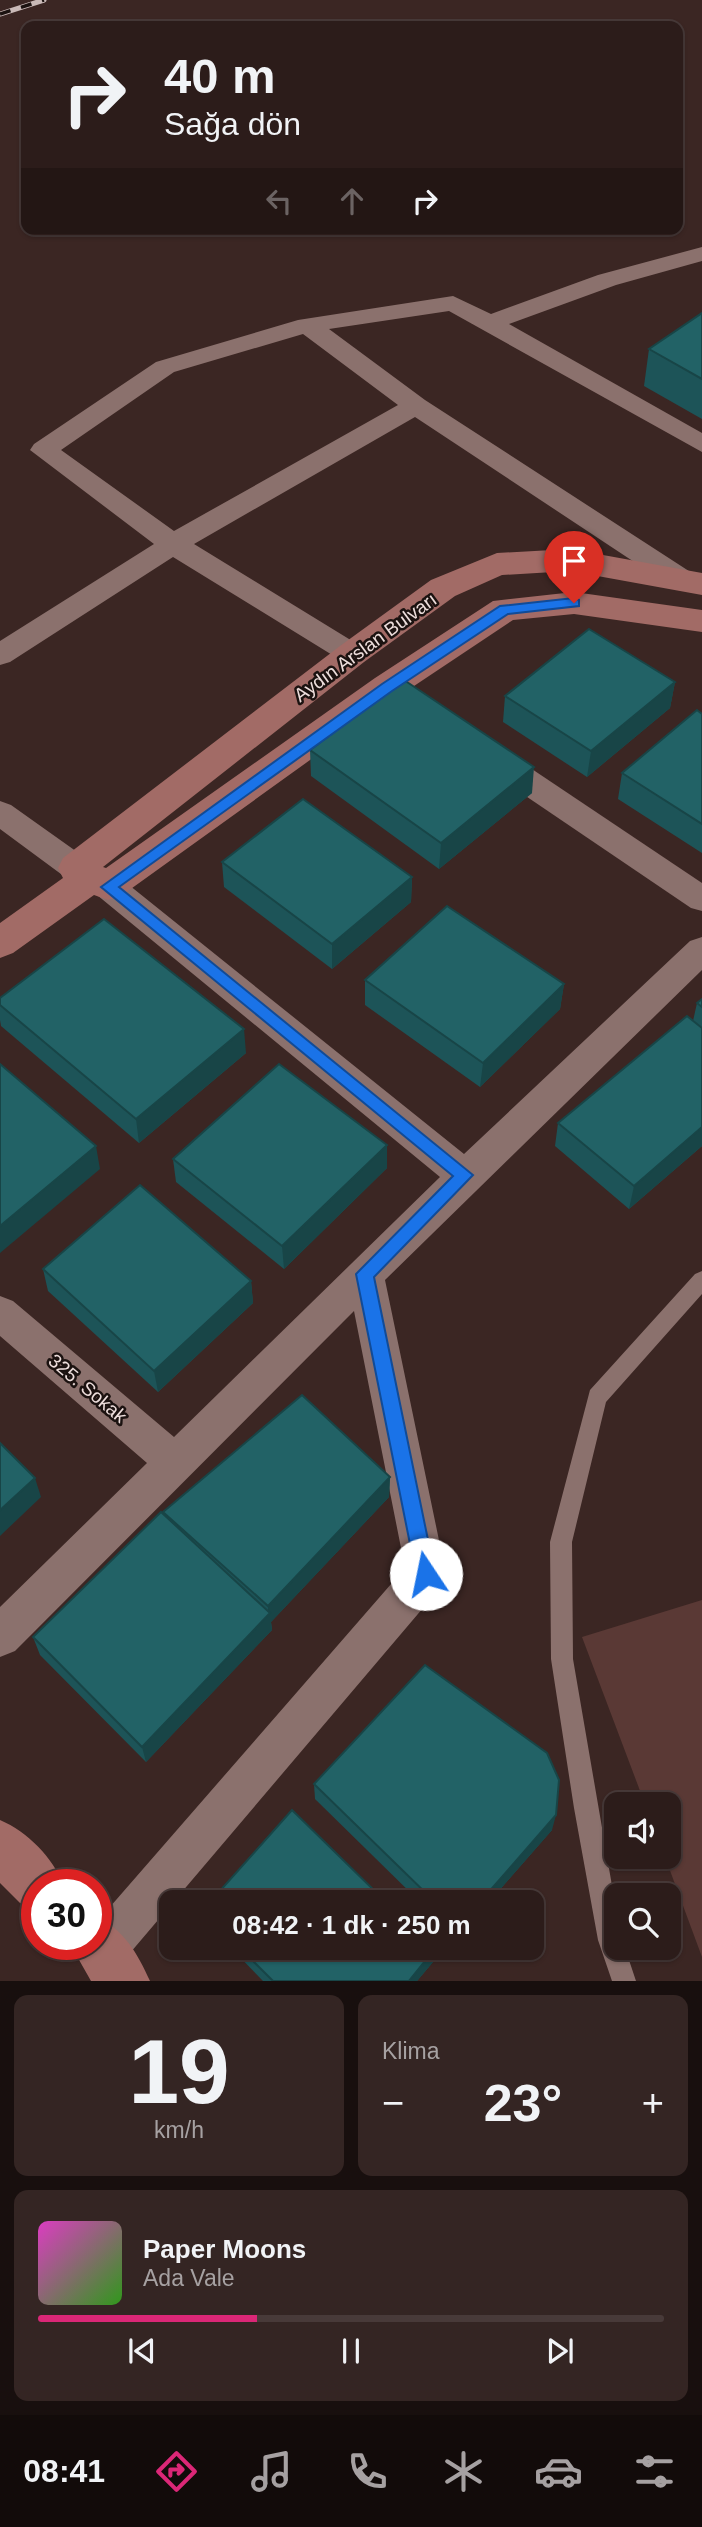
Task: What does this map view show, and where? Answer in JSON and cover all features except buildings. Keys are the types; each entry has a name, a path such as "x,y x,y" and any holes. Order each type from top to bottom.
{"street":[{"path":"490,323 607,280 702,254"},
{"path":"352,654 173,544 43,450 165,368 307,325 453,303 702,444"},
{"path":"307,325 416,406 694,583"},
{"path":"0,655 173,544 416,406"},
{"name":"Aydın Arslan Bulvarı","path":"0,943 92,877 352,654 443,589 497,564 570,559 694,583"},
{"path":"92,877 399,695 505,609 574,603 702,621"},
{"path":"466,740 702,899"},
{"path":"0,813 92,877 465,1175"},
{"path":"0,1636 465,1175 702,950"},
{"path":"112,1953 426,1574 365,1274"},
{"name":"325. Sokak","path":"0,1313 176,1463"},
{"path":"0,1846 22,1869"}],"lane":[{"path":"624,1981 610,1940 602,1900 562,1659 561,1542 597,1396 702,1280"}],"shaded area":[{"path":"702,1600 702,1957 681,1900 681,1883 675,1883 669,1869 681,1869 681,1792 640,1792 582,1637"}],"railway":[{"path":"0,14 44,0"}],"route":[{"path":"426,1574 365,1274 465,1175 108,887 387,687 505,609 574,603"}]}
